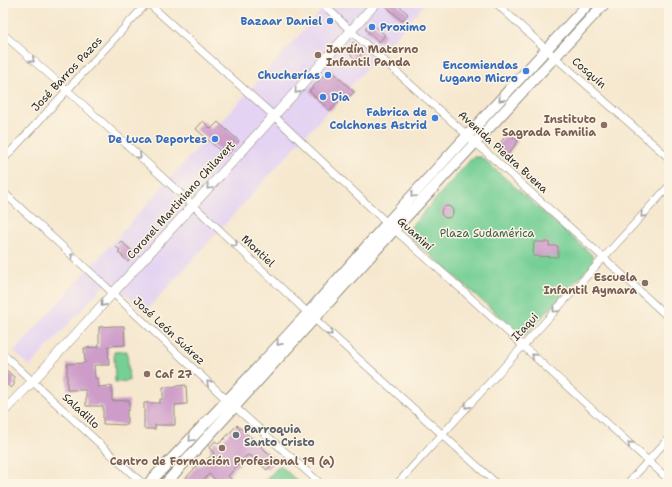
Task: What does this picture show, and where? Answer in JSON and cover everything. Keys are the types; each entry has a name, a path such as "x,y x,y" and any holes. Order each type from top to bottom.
{"main road":[{"path":"165,484 231,404 390,226 467,135 589,3"},
{"path":"390,226 476,142 605,3"},
{"path":"148,484 231,404"}],"street":[{"name":"José Barros Pazos","path":"3,160 148,3"},
{"name":"Guaminí","path":"148,3 274,116 390,226 669,480"},
{"name":"Avenida Piedra Buena","path":"322,3 351,31 476,142 669,318"},
{"name":"Coronel Martiniano Chilavert","path":"3,412 33,381 376,3"},
{"name":"Cosquín","path":"496,3 669,158"},
{"name":"Montiel","path":"3,34 67,90 193,205 311,316 497,484"},
{"name":"Itaqui","path":"397,484 669,186"},
{"name":"José León Suárez","path":"3,192 231,404 321,484"},
{"name":"Saladillo","path":"3,354 143,484"},
{"path":"627,484 669,438"}],"shaded area":[{"path":"328,3 426,3 145,312 109,280 30,366 14,352"}],"green space":[{"name":"Plaza Sudamérica","path":"473,157 481,157 592,255 594,262 523,337 407,234 408,230"},
{"path":"127,351 129,381 115,382 114,352"},
{"path":"280,465 300,484 262,484"}],"building":[{"path":"389,3 396,3 408,14 402,21 386,6"},
{"path":"372,23 385,35 379,42 365,29"},
{"path":"353,42 363,52 356,60 346,50"},
{"path":"330,69 354,92 347,99 344,96 330,111 309,91"},
{"path":"203,121 211,129 218,122 239,141 226,156 196,129"},
{"path":"508,133 518,141 506,157 500,152 499,144"},
{"path":"449,206 452,207 452,217 445,218 442,217 441,210 442,207"},
{"path":"121,241 135,254 128,262 118,252 120,250 116,247"},
{"path":"534,242 549,242 549,246 558,246 558,257 533,256"},
{"path":"124,326 125,345 108,346 109,365 94,365 95,378 98,379 98,387 112,386 112,401 129,400 127,425 103,424 103,406 86,406 86,390 67,390 67,364 85,363 84,348 99,347 99,327"},
{"path":"3,367 14,377 14,385 11,388 3,381"},
{"path":"186,385 187,404 175,405 175,425 155,425 155,429 144,429 144,403 160,403 160,399 163,399 163,387"},
{"path":"237,425 276,460 267,470 250,455 247,455 228,476 237,484 221,484 209,474 200,484 180,484 198,465 200,466 214,453 209,448 215,441 219,444"}],"place":[{"name":"Bazaar Daniel","path":"330,21"},
{"name":"Proximo","path":"372,27"},
{"name":"Jardín Materno Infantil Panda","path":"318,55"},
{"name":"Encomiendas Lugano Micro","path":"526,71"},
{"name":"Chucherías","path":"328,75"},
{"name":"Dia","path":"323,97"},
{"name":"Fabrica de Colchones Astrid","path":"435,118"},
{"name":"Instituto Sagrada Familia","path":"604,125"},
{"name":"De Luca Deportes","path":"215,139"},
{"name":"Escuela Infantil Aymara","path":"645,283"},
{"name":"Caf 27","path":"147,374"},
{"name":"Parroquia Santo Cristo","path":"236,435"},
{"name":"Centro de Formación Profesional 19 (a)","path":"222,448"}]}
